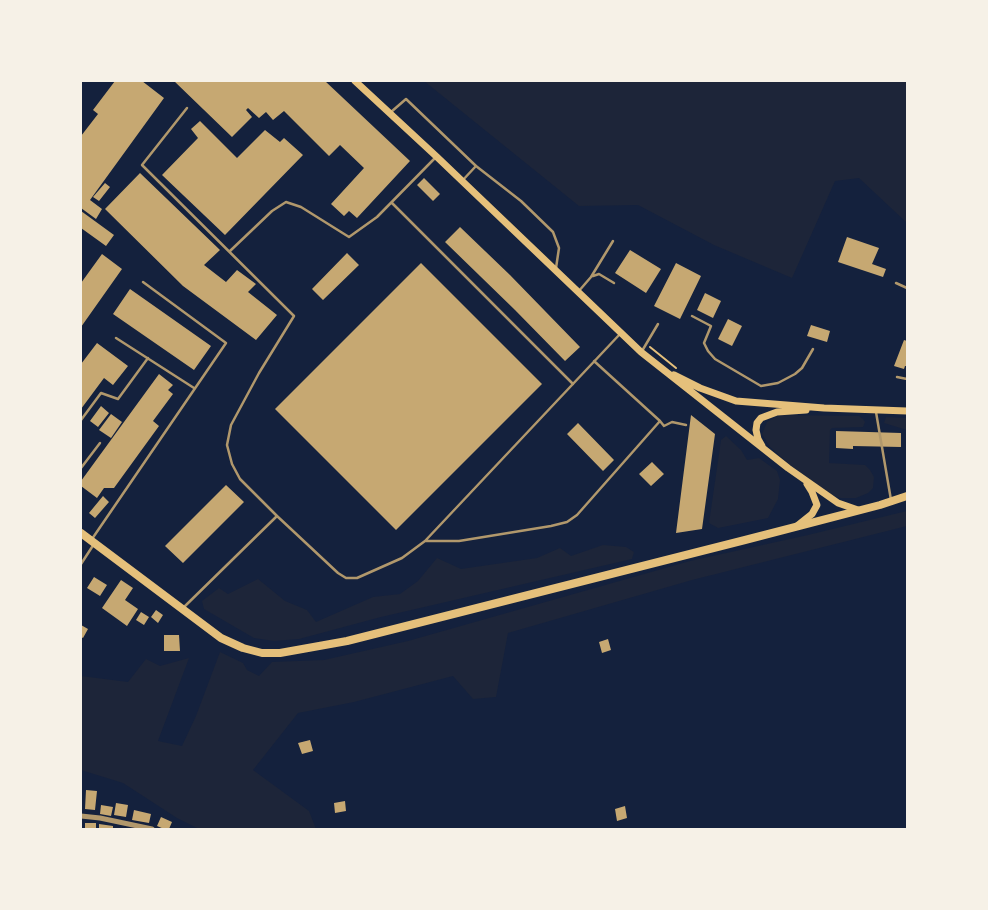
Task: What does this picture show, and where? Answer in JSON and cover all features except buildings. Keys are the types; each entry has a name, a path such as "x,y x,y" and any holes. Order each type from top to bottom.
{"main road":[{"path":"355,81 641,352 804,480 838,503 858,510"},
{"path":"658,366 700,388 736,401 824,408 907,411"},
{"path":"764,449 758,439 756,430 757,423 761,418 777,412 824,408"},
{"path":"796,526 812,514 816,505 812,492 804,480"},
{"path":"81,533 221,638 243,648 262,653 280,653 346,641 907,496"}],"street":[{"path":"81,816 152,829"}],"lane":[{"path":"389,114 406,99 476,166 521,201 553,232 560,248 556,272"},
{"path":"187,108 142,165 294,316 231,425 226,444 232,464 240,479 338,573 346,578 357,578 372,573 402,558 425,541 621,334"},
{"path":"230,251 272,211 286,202 301,207 349,237 378,217 437,157"},
{"path":"462,181 476,166"},
{"path":"392,203 573,384"},
{"path":"577,293 592,277 613,241"},
{"path":"592,277 599,274 614,283"},
{"path":"81,564 93,541 226,343 143,282"},
{"path":"896,283 907,288"},
{"path":"692,316 711,326 704,343 715,359 761,386 778,383 795,374 802,368 814,349"},
{"path":"641,352 658,324"},
{"path":"116,338 194,388"},
{"path":"81,420 101,393 118,399 148,358"},
{"path":"594,361 664,426 672,422 686,425"},
{"path":"897,377 907,379"},
{"path":"876,410 892,501"},
{"path":"425,541 459,541 567,522 577,515 660,421"},
{"path":"81,468 100,443"},
{"path":"182,609 277,516"}],"shaded area":[{"path":"424,81 907,81 907,223 859,178 835,181 792,278 714,245 638,205 579,206"},
{"path":"779,415 859,416 863,419 865,422 863,427 832,428 830,430 829,463 865,465 874,477 873,488 868,493 856,498 841,498 831,495 790,465 770,447 762,434 767,422"},
{"path":"886,417 907,418 907,430 884,423"},
{"path":"726,436 741,450 747,460 759,458 777,471 780,480 778,499 768,518 718,528 709,523 721,440"},
{"path":"907,511 907,526 692,580 508,633 496,697 473,699 453,676 354,702 298,713 253,770 309,811 316,829 199,829 177,818 123,783 81,770 81,676 128,682 146,659 160,666 189,658 158,741 182,746 196,716 220,652 243,663 247,670 259,676 272,662 324,660 408,641 690,561"},
{"path":"603,545 626,547 634,552 632,559 381,617 299,639 274,641 254,638 204,609 202,601 219,588 228,594 258,579 285,601 307,610 316,622 373,597 400,594 418,581 437,558 461,569 537,558 560,548 571,556"}]}
